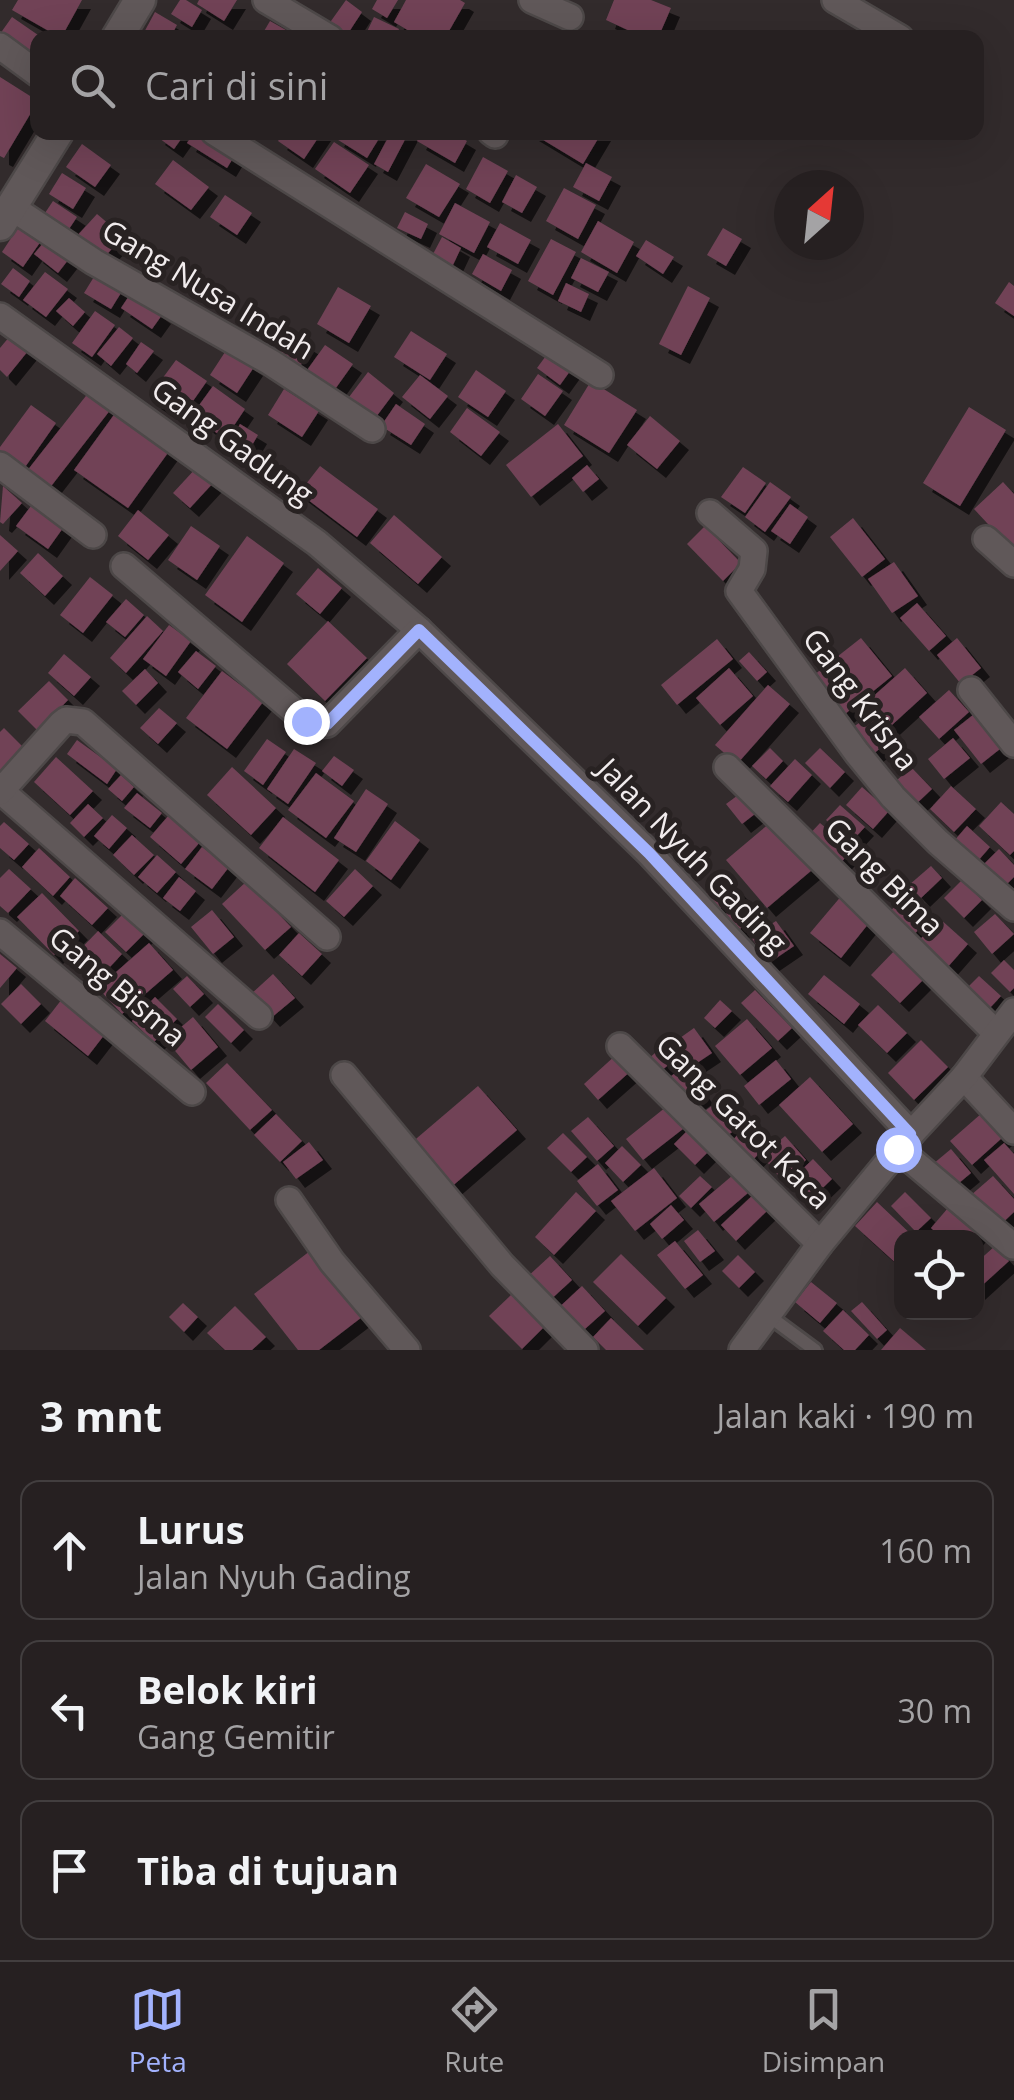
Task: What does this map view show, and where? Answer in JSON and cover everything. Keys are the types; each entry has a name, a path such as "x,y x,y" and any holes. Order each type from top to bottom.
{"main road":[{"path":"122,30 140,0"},
{"path":"6,216 53,140"}],"street":[{"path":"266,0 317,30"},
{"path":"532,0 570,17"},
{"path":"835,0 886,30"},
{"path":"0,46 30,68"},
{"path":"227,140 600,375"},
{"name":"Gang Nusa Indah","path":"6,216 270,362 372,429"},
{"name":"Gang Gadung","path":"0,316 316,543 419,630"},
{"path":"0,465 94,534"},
{"name":"Gang Krisna","path":"710,513 754,551 752,569 739,591 857,753 938,842 1014,908"},
{"path":"986,539 1014,564"},
{"path":"124,566 316,726 327,724 419,630"},
{"name":"Jalan Nyuh Gading","path":"419,630 649,853 904,1142 1013,1246"},
{"path":"971,690 1014,744"},
{"path":"258,1016 0,792 61,724 66,720 83,722 327,938"},
{"name":"Gang Bima","path":"727,767 996,1033"},
{"name":"Gang Bisma","path":"0,932 192,1092"},
{"path":"742,1350 820,1244 964,1077 1014,1011"},
{"name":"Gang Gatot Kaca","path":"620,1046 820,1244"},
{"path":"344,1076 502,1265 585,1350"},
{"path":"964,1077 1014,1132"},
{"path":"289,1200 332,1262 406,1350"}],"lane":[{"path":"769,1316 815,1350"}],"building":[{"path":"18,0 82,0 65,30 47,30 12,10"},
{"path":"180,0 202,10 192,27 171,14"},
{"path":"199,0 237,0 224,21 197,4"},
{"path":"346,0 362,12 350,30 326,28"},
{"path":"377,0 398,0 387,18 372,9"},
{"path":"406,0 465,3 450,30 408,30 394,22"},
{"path":"614,0 651,0 671,8 661,30 628,30 606,20"},
{"path":"155,12 177,25 174,30 145,30"},
{"path":"12,17 31,30 30,62 0,34"},
{"path":"374,17 399,29 399,30 368,30"},
{"path":"270,21 286,30 265,30"},
{"path":"0,77 30,96 30,114 4,158 0,156"},
{"path":"162,140 180,140 174,149"},
{"path":"222,140 238,150 227,168 187,143"},
{"path":"279,140 317,140 304,159"},
{"path":"338,140 378,140 367,158"},
{"path":"387,140 405,140 388,172 374,164"},
{"path":"465,140 467,141 455,163 417,141"},
{"path":"543,140 597,140 583,164"},
{"path":"334,142 369,165 350,193 315,169"},
{"path":"82,144 111,165 95,187 66,167"},
{"path":"483,157 508,171 490,203 466,189"},
{"path":"173,160 209,187 191,210 155,184"},
{"path":"586,163 612,177 599,201 573,187"},
{"path":"426,164 460,184 439,217 406,198"},
{"path":"62,173 86,188 73,209 49,194"},
{"path":"516,175 537,187 522,213 502,202"},
{"path":"564,188 596,205 578,239 546,221"},
{"path":"225,195 252,213 237,235 210,217"},
{"path":"53,201 77,217 67,232 43,216"},
{"path":"455,203 490,222 474,253 439,234"},
{"path":"405,212 428,224 421,239 397,228"},
{"path":"97,214 123,236 103,259 76,237"},
{"path":"598,221 634,242 617,273 581,252"},
{"path":"500,223 531,240 518,264 487,247"},
{"path":"19,226 41,241 23,267 2,252"},
{"path":"723,228 742,239 726,266 707,255"},
{"path":"49,236 72,255 58,273 34,254"},
{"path":"442,237 461,248 452,267 432,256"},
{"path":"551,239 576,252 553,295 528,281"},
{"path":"646,240 674,257 663,274 636,256"},
{"path":"483,254 512,270 501,291 472,274"},
{"path":"581,258 609,272 598,292 571,278"},
{"path":"13,268 30,281 19,297 1,284"},
{"path":"45,272 68,289 46,317 23,300"},
{"path":"97,272 124,288 111,309 84,293"},
{"path":"1009,282 1014,286 1014,316 995,303"},
{"path":"566,283 589,294 581,312 558,301"},
{"path":"688,286 710,298 681,355 659,344"},
{"path":"338,287 371,306 349,343 317,324"},
{"path":"131,293 162,315 152,329 121,308"},
{"path":"69,298 85,312 73,326 56,311"},
{"path":"95,311 115,325 92,357 72,343"},
{"path":"119,327 133,338 111,366 97,354"},
{"path":"411,331 447,354 430,380 394,357"},
{"path":"289,333 312,347 299,368 276,353"},
{"path":"10,336 28,351 7,377 0,370 0,348"},
{"path":"141,342 154,351 137,373 126,364"},
{"path":"325,345 353,364 333,392 305,373"},
{"path":"227,349 254,367 237,393 210,375"},
{"path":"551,349 573,367 560,385 537,368"},
{"path":"176,360 207,381 193,401 162,379"},
{"path":"476,370 506,391 488,417 458,397"},
{"path":"368,372 394,393 373,421 346,401"},
{"path":"538,374 563,391 545,416 521,399"},
{"path":"420,375 448,396 430,419 402,397"},
{"path":"591,381 637,410 609,453 564,425"},
{"path":"161,386 185,401 175,415 152,400"},
{"path":"213,386 245,409 225,439 192,415"},
{"path":"284,389 319,411 302,437 268,415"},
{"path":"89,392 111,409 45,494 23,476"},
{"path":"396,404 425,424 411,445 381,426"},
{"path":"31,405 56,423 23,470 0,453 0,447"},
{"path":"969,407 1006,430 960,506 923,483"},
{"path":"467,408 500,432 481,456 450,432"},
{"path":"116,412 170,450 128,508 74,470"},
{"path":"650,416 680,441 657,469 627,445"},
{"path":"240,424 258,435 245,457 227,446"},
{"path":"558,424 583,456 531,497 506,465"},
{"path":"587,465 599,479 583,492 572,478"},
{"path":"320,466 378,509 357,537 299,493"},
{"path":"197,467 214,482 190,508 173,493"},
{"path":"743,467 766,483 745,513 721,497"},
{"path":"770,482 791,497 765,532 745,517"},
{"path":"1003,482 1014,494 1014,552 974,509"},
{"path":"3,486 22,503 3,524 0,522"},
{"path":"790,504 808,517 790,544 771,531"},
{"path":"31,506 63,528 48,549 16,526"},
{"path":"138,510 169,535 148,560 118,536"},
{"path":"394,515 442,557 418,584 370,543"},
{"path":"853,518 885,559 862,577 830,537"},
{"path":"191,526 220,546 197,580 168,560"},
{"path":"705,526 741,563 723,581 687,544"},
{"path":"0,535 18,551 0,571"},
{"path":"247,536 284,563 242,622 205,595"},
{"path":"38,553 63,576 45,596 20,573"},
{"path":"894,562 918,596 892,613 868,579"},
{"path":"318,568 342,588 320,614 296,594"},
{"path":"90,577 113,595 83,633 60,615"},
{"path":"126,599 144,615 125,637 106,622"},
{"path":"917,603 946,636 929,651 900,618"},
{"path":"147,616 163,631 126,673 110,658"},
{"path":"328,621 367,658 325,701 287,664"},
{"path":"169,625 191,641 166,676 143,659"},
{"path":"861,638 892,676 845,714 814,675"},
{"path":"957,638 981,668 961,684 937,655"},
{"path":"717,639 733,659 677,705 661,685"},
{"path":"196,651 216,666 198,689 178,672"},
{"path":"749,652 767,672 757,681 739,661"},
{"path":"64,654 91,677 74,696 48,673"},
{"path":"729,668 753,696 720,725 696,698"},
{"path":"905,668 927,693 882,734 859,709"},
{"path":"145,669 158,683 136,705 122,691"},
{"path":"222,671 263,702 227,749 186,718"},
{"path":"49,681 68,700 38,731 18,711"},
{"path":"768,685 790,704 737,764 715,745"},
{"path":"949,690 969,712 939,739 919,717"},
{"path":"159,708 177,723 158,744 140,728"},
{"path":"978,711 1005,745 981,764 954,730"},
{"path":"866,718 886,744 869,757 849,730"},
{"path":"4,728 27,751 0,778 0,732"},
{"path":"953,738 970,758 944,779 928,759"},
{"path":"267,739 286,752 263,785 244,771"},
{"path":"77,740 117,769 107,784 67,754"},
{"path":"770,748 783,761 766,779 752,766"},
{"path":"820,748 845,772 830,788 805,763"},
{"path":"294,749 316,763 288,804 267,789"},
{"path":"334,756 354,770 342,786 322,771"},
{"path":"56,757 93,791 70,815 34,782"},
{"path":"795,759 812,775 788,802 770,786"},
{"path":"232,767 276,808 251,835 207,795"},
{"path":"911,767 932,789 915,805 894,783"},
{"path":"316,773 354,801 326,838 288,810"},
{"path":"121,775 134,787 122,801 108,789"},
{"path":"951,786 976,809 954,832 930,809"},
{"path":"862,787 889,811 873,829 846,805"},
{"path":"366,789 388,804 356,852 334,838"},
{"path":"745,790 760,810 742,824 726,804"},
{"path":"137,793 162,813 150,828 124,808"},
{"path":"1001,802 1014,814 1014,851 1010,855 979,826"},
{"path":"88,804 103,818 84,837 70,823"},
{"path":"840,805 865,827 851,842 826,820"},
{"path":"112,815 127,828 109,849 94,836"},
{"path":"169,815 200,842 181,864 150,837"},
{"path":"283,817 339,860 315,892 259,848"},
{"path":"395,821 420,840 391,880 366,861"},
{"path":"4,822 29,844 14,860 0,848 0,826"},
{"path":"771,822 812,870 767,908 726,860"},
{"path":"820,823 852,850 838,866 806,838"},
{"path":"967,826 990,847 977,862 954,841"},
{"path":"132,835 154,855 134,875 113,855"},
{"path":"202,847 229,867 212,889 185,869"},
{"path":"39,848 70,877 53,896 22,867"},
{"path":"999,849 1014,865 1014,877 1001,890 980,868"},
{"path":"157,855 176,872 157,893 138,877"},
{"path":"931,866 942,878 921,898 909,885"},
{"path":"9,869 31,889 8,913 0,906 0,878"},
{"path":"355,869 373,886 344,917 326,901"},
{"path":"724,876 739,891 720,909 706,894"},
{"path":"179,877 196,891 180,911 163,898"},
{"path":"75,878 108,908 92,925 60,896"},
{"path":"962,880 982,900 964,918 944,898"},
{"path":"247,881 291,927 265,950 222,904"},
{"path":"42,893 79,931 54,955 17,917"},
{"path":"843,894 873,918 841,958 810,933"},
{"path":"905,897 928,921 910,938 887,914"},
{"path":"743,899 757,913 740,929 726,914"},
{"path":"212,910 234,937 213,954 191,927"},
{"path":"124,913 145,933 126,952 105,932"},
{"path":"995,914 1014,934 992,954 974,932"},
{"path":"939,918 968,944 946,969 917,943"},
{"path":"776,921 794,946 769,963 751,937"},
{"path":"98,931 122,954 95,983 71,959"},
{"path":"299,933 322,954 302,976 279,955"},
{"path":"149,943 173,970 122,1014 98,988"},
{"path":"897,948 926,977 900,1003 871,975"},
{"path":"0,954 17,968 0,988"},
{"path":"1004,960 1014,970 1014,988 1010,992 991,973"},
{"path":"273,974 295,998 271,1018 250,995"},
{"path":"824,975 860,1004 844,1024 808,994"},
{"path":"187,976 204,994 190,1007 173,989"},
{"path":"979,976 1001,996 988,1010 966,989"},
{"path":"21,984 41,1004 21,1024 1,1004"},
{"path":"755,990 792,1028 778,1041 741,1003"},
{"path":"155,997 177,1019 154,1042 132,1021"},
{"path":"62,999 105,1034 88,1056 45,1021"},
{"path":"720,1000 732,1011 715,1028 704,1018"},
{"path":"218,1004 244,1030 231,1043 205,1017"},
{"path":"878,1005 907,1033 887,1053 858,1025"},
{"path":"193,1017 218,1047 191,1070 166,1040"},
{"path":"747,1019 772,1048 740,1075 715,1046"},
{"path":"694,1028 712,1053 691,1067 673,1043"},
{"path":"921,1040 948,1067 914,1100 888,1073"},
{"path":"664,1045 676,1059 657,1074 646,1061"},
{"path":"617,1054 632,1070 598,1100 584,1084"},
{"path":"776,1060 791,1079 759,1105 744,1086"},
{"path":"227,1063 272,1110 250,1130 206,1083"},
{"path":"683,1067 704,1095 686,1108 666,1080"},
{"path":"810,1077 853,1124 822,1152 779,1105"},
{"path":"478,1086 517,1130 449,1189 410,1144"},
{"path":"722,1098 742,1125 721,1140 701,1114"},
{"path":"671,1103 688,1125 643,1160 626,1139"},
{"path":"982,1113 1003,1137 972,1165 950,1141"},
{"path":"276,1114 302,1141 280,1162 254,1135"},
{"path":"588,1117 614,1146 597,1161 571,1131"},
{"path":"745,1127 765,1147 750,1163 730,1143"},
{"path":"689,1129 711,1149 695,1165 674,1144"},
{"path":"563,1133 587,1157 571,1172 547,1148"},
{"path":"785,1136 806,1160 782,1180 762,1156"},
{"path":"309,1142 323,1160 296,1179 283,1162"},
{"path":"1004,1143 1014,1154 1014,1194 984,1160"},
{"path":"622,1146 641,1165 623,1182 605,1163"},
{"path":"951,1149 971,1173 953,1188 933,1164"},
{"path":"813,1159 832,1179 807,1203 788,1183"},
{"path":"598,1164 618,1190 597,1206 577,1181"},
{"path":"654,1168 677,1198 635,1231 611,1201"},
{"path":"733,1175 749,1192 714,1222 699,1204"},
{"path":"700,1176 712,1187 691,1208 679,1196"},
{"path":"993,1176 1014,1199 1014,1212 998,1227 970,1196"},
{"path":"576,1192 596,1211 554,1255 535,1237"},
{"path":"905,1192 931,1218 914,1230 891,1206"},
{"path":"754,1194 769,1209 736,1241 721,1225"},
{"path":"877,1202 907,1230 894,1230 894,1261 855,1226"},
{"path":"953,1202 982,1227 980,1230 931,1228"},
{"path":"671,1205 684,1220 662,1239 650,1224"},
{"path":"698,1230 715,1251 700,1262 684,1241"},
{"path":"675,1241 703,1275 685,1289 657,1255"},
{"path":"995,1246 1009,1261 984,1284 984,1256"},
{"path":"310,1251 362,1317 319,1350 298,1350 254,1294"},
{"path":"621,1254 666,1298 638,1326 593,1282"},
{"path":"738,1255 755,1272 739,1288 722,1271"},
{"path":"550,1256 572,1280 547,1303 525,1279"},
{"path":"811,1282 837,1303 820,1323 795,1302"},
{"path":"582,1286 605,1311 576,1337 553,1313"},
{"path":"512,1294 544,1327 522,1349 489,1316"},
{"path":"862,1302 887,1330 877,1339 851,1311"},
{"path":"183,1303 198,1317 184,1332 169,1317"},
{"path":"235,1306 266,1337 252,1350 225,1350 207,1333"},
{"path":"843,1310 869,1335 855,1350 844,1350 823,1331"},
{"path":"611,1318 644,1350 606,1350 593,1337"},
{"path":"900,1328 926,1350 881,1350"}],"route":[{"path":"306,721 316,726 327,724 419,630 649,853 910,1134 898,1149"}]}
